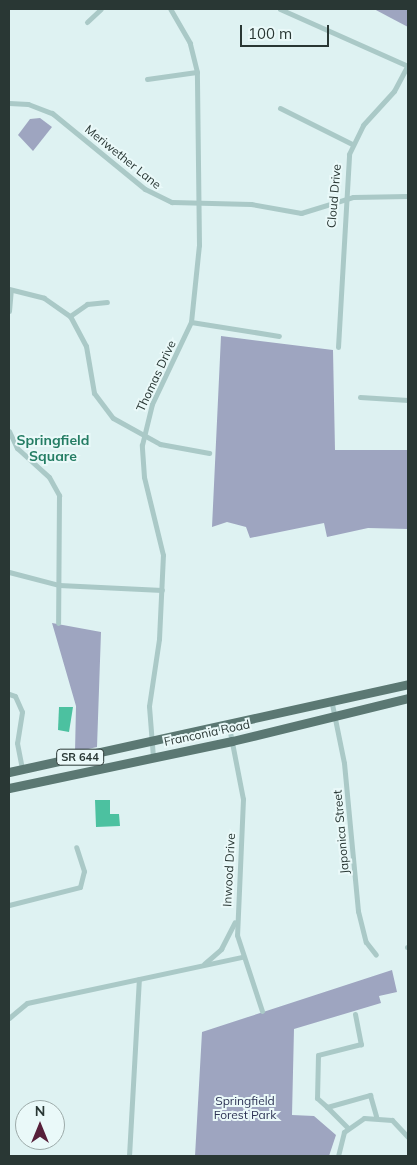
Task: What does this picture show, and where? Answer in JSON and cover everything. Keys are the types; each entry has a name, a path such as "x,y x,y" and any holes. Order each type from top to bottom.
{"main road":[{"name":"Franconia Road","path":"9,772 229,727 332,704 408,684"},
{"name":"Franconia Road","path":"9,788 232,741 408,698"},
{"path":"54,763 54,778"}],"street":[{"path":"87,22 100,9"},
{"name":"Thomas Drive","path":"153,757 150,742 149,706 162,590 162,544 144,478 144,437 152,404 191,322 199,204 197,72 190,43 170,9"},
{"path":"280,9 408,66"},
{"name":"Cloud Drive","path":"338,347 343,202 352,144 408,66"},
{"path":"147,79 197,72"},
{"name":"Meriwether Lane","path":"9,103 37,106 52,113 158,197 199,204 251,204 301,213 364,196 408,196"},
{"path":"280,108 352,144"},
{"path":"9,311 10,290 44,298 70,316 84,340 98,402 113,418 144,437 209,453"},
{"path":"70,316 87,304 108,302"},
{"path":"191,322 278,336"},
{"path":"360,397 408,400"},
{"path":"9,431 17,448 49,477 59,495 58,623"},
{"path":"9,572 59,585 162,590"},
{"path":"9,694 15,696 22,712 17,743 22,770"},
{"name":"Japonica Street","path":"332,704 344,763 358,911 366,942 376,955"},
{"name":"Inwood Drive","path":"229,727 243,799 236,920 242,957 262,1011"},
{"path":"9,905 80,887 84,872 76,847"},
{"path":"203,964 221,949 236,920"},
{"path":"9,1018 27,1003 242,957"},
{"path":"130,1156 139,979"},
{"path":"348,1128 317,1098 318,1055 361,1044 355,1014"},
{"path":"327,1107 370,1095 376,1116"},
{"path":"338,1156 348,1128 376,1116 406,1127 408,1137"}],"green space":[{"path":"374,9 407,9 408,27 389,17"},
{"path":"40,118 52,127 33,151 18,135 30,119"},
{"path":"221,336 333,350 335,450 408,450 408,529 368,528 327,537 324,523 250,538 246,527 227,522 212,527"},
{"path":"52,623 101,632 97,747 75,752 76,706"},
{"name":"Springfield Forest Park","path":"392,970 397,992 379,996 381,1003 294,1029 292,1115 314,1116 336,1135 329,1156 195,1156 202,1032"}],"building":[{"path":"59,707 73,707 69,732 58,730"},
{"path":"95,800 110,800 110,814 119,814 120,826 96,827"}],"district":[{"name":"Springfield Square","path":"53,448"}]}
